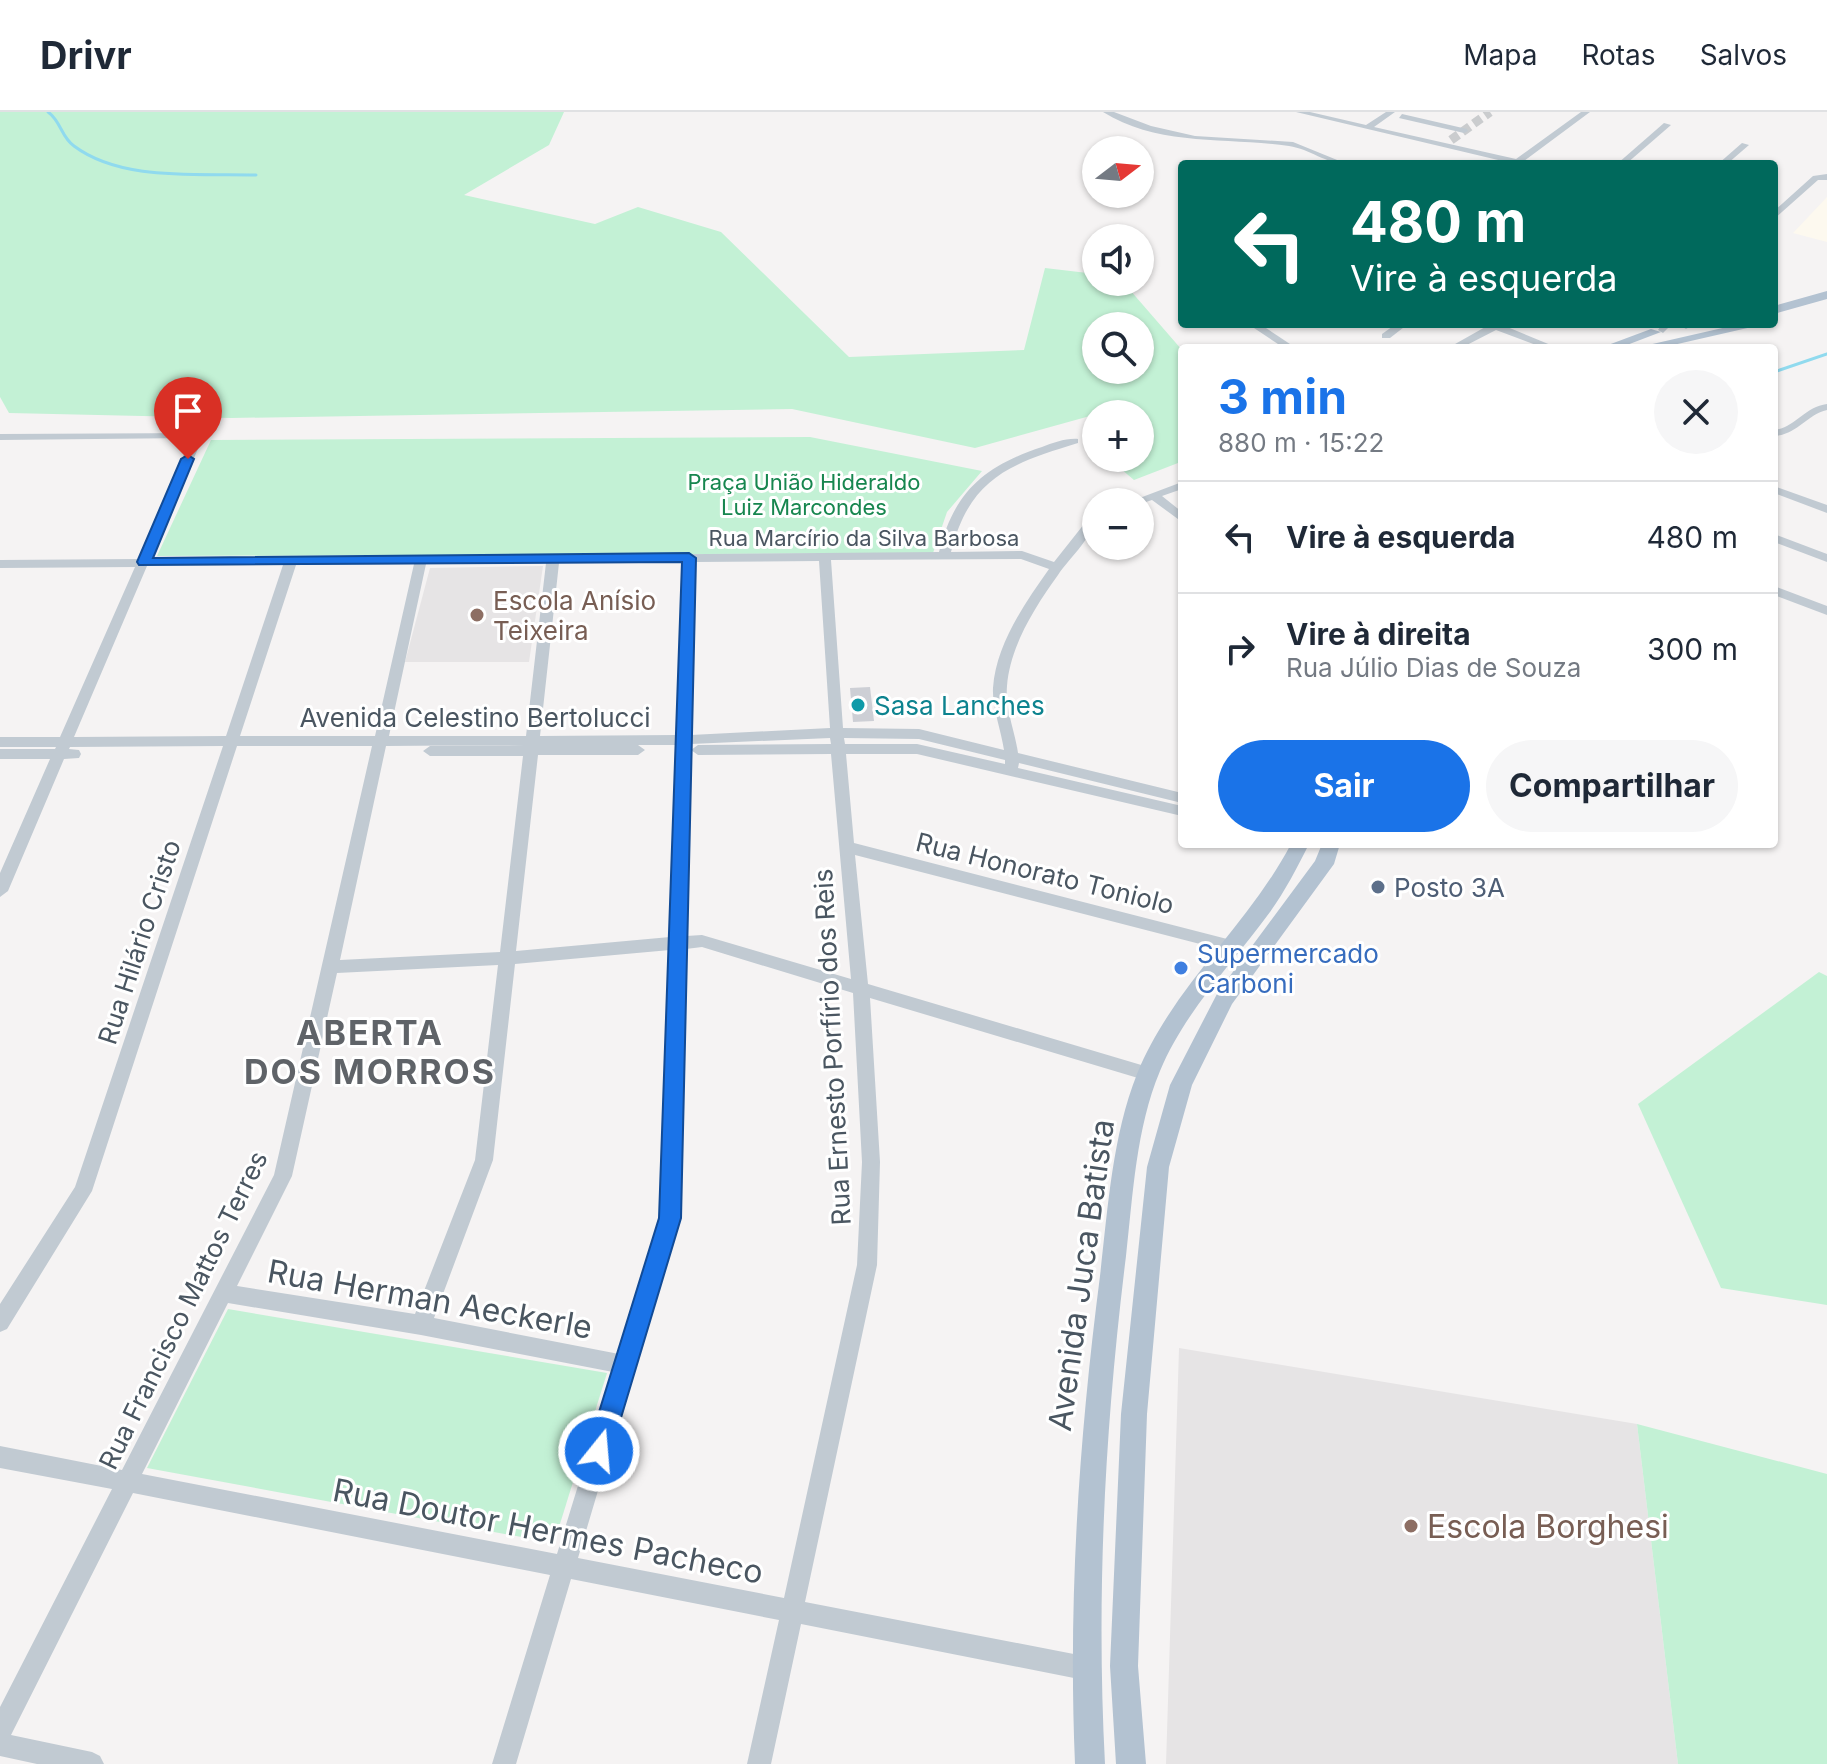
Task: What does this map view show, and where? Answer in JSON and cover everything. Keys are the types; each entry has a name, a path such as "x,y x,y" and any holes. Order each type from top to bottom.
{"main road":[{"path":"1778,319 1803,310 1827,295"},
{"path":"1778,307 1827,308"},
{"path":"1617,344 1662,328"},
{"path":"1700,328 1716,332"},
{"path":"1660,344 1738,328"},
{"name":"Avenida Juca Batista","path":"1090,1764 1084,1668 1091,1490 1101,1358 1125,1171 1148,1074 1191,994 1287,874 1298,848"},
{"path":"1131,1764 1124,1666 1134,1414 1158,1167 1181,1085 1225,998 1324,864 1326,848"}],"street":[{"path":"1107,112 1149,128 1195,138 1293,144 1333,160"},
{"path":"1367,128 1391,112"},
{"path":"1526,160 1586,112"},
{"path":"1310,113 1367,128 1447,142 1511,160"},
{"path":"1402,116 1464,131"},
{"path":"1626,160 1667,125"},
{"path":"1727,160 1745,145"},
{"path":"1778,212 1816,178 1825,177"},
{"path":"1259,328 1285,344"},
{"path":"1386,336 1397,328"},
{"path":"1460,344 1488,328"},
{"path":"1501,328 1543,344"},
{"path":"1778,433 1786,433 1816,408 1827,407"},
{"path":"0,437 198,435 0,891"},
{"path":"944,556 956,516 990,473 1026,455 1074,441"},
{"path":"1154,495 1178,486"},
{"path":"1778,491 1827,509"},
{"path":"1154,495 1178,515"},
{"path":"1012,764 1000,690 1004,660 1055,567 1082,534"},
{"path":"1778,540 1827,558"},
{"name":"Rua Marcírio da Silva Barbosa","path":"0,564 1022,555 1055,567"},
{"name":"Rua Ernesto Porfírio dos Reis","path":"759,1764 867,1265 873,1203 860,986 837,740 825,557"},
{"path":"504,1764 670,1218 689,558"},
{"path":"421,1325 484,1160 553,559"},
{"name":"Rua Francisco Mattos Terres","path":"0,1732 283,1176 421,560"},
{"name":"Rua Hilário Cristo","path":"0,1322 83,1191 291,561"},
{"path":"1778,592 1827,611"},
{"name":"Avenida Celestino Bertolucci","path":"0,754 64,748 682,745 837,740 1012,764 1178,797"},
{"name":"Avenida Celestino Bertolucci","path":"0,742 64,748"},
{"name":"Avenida Celestino Bertolucci","path":"1012,764 1178,810"},
{"name":"Rua Honorato Toniolo","path":"846,847 1231,946"},
{"path":"329,967 507,958 702,941 1148,1074"},
{"name":"Rua Herman Aeckerle","path":"224,1293 421,1325 626,1365"},
{"name":"Rua Doutor Hermes Pacheco","path":"0,1457 1084,1668"},
{"path":"0,1744 92,1764"}],"shaded area":[{"path":"1827,197 1827,242 1793,233"},
{"name":"Escola Anísio Teixeira","path":"543,566 529,662 405,662 430,568"},
{"name":"Escola Borghesi","path":"1179,1348 1637,1424 1678,1764 1166,1764"}],"green space":[{"path":"0,112 564,112 549,145 464,195 595,224 638,207 721,232 849,357 1024,350 1045,268 1082,272 1082,296 1135,296 1149,312 1082,312 1082,384 1154,384 1154,318 1178,345 1178,463 1134,480 1125,472 1154,472 1154,400 1082,400 1082,418 975,448 792,409 231,418 9,413 0,397"},
{"name":"Praça União Hideraldo Luiz Marcondes","path":"810,437 982,471 947,512 933,553 157,556 211,440"},
{"path":"1819,972 1827,976 1827,1305 1721,1288 1638,1104"},
{"path":"228,1309 607,1373 554,1543 147,1468"},
{"path":"1637,1424 1827,1474 1827,1764 1678,1764"}],"building":[{"name":"Sasa Lanches","path":"870,687 874,721 853,722 850,688"}],"waterway":[{"path":"48,112 74,146 93,158 115,165 162,173 256,175"},
{"path":"1778,371 1827,354"}],"tunnel":[{"path":"1451,140 1490,112"}],"place":[{"name":"Escola Anísio Teixeira","path":"477,615"},
{"name":"Sasa Lanches","path":"858,705"},
{"name":"Posto 3A","path":"1378,887"},
{"name":"Supermercado Carboni","path":"1181,968"},
{"name":"Escola Borghesi","path":"1411,1526"}],"district":[{"name":"ABERTA DOS MORROS","path":"370,1052"}],"route":[{"path":"188,459 144,562 689,558 670,1218 599,1451"}]}
